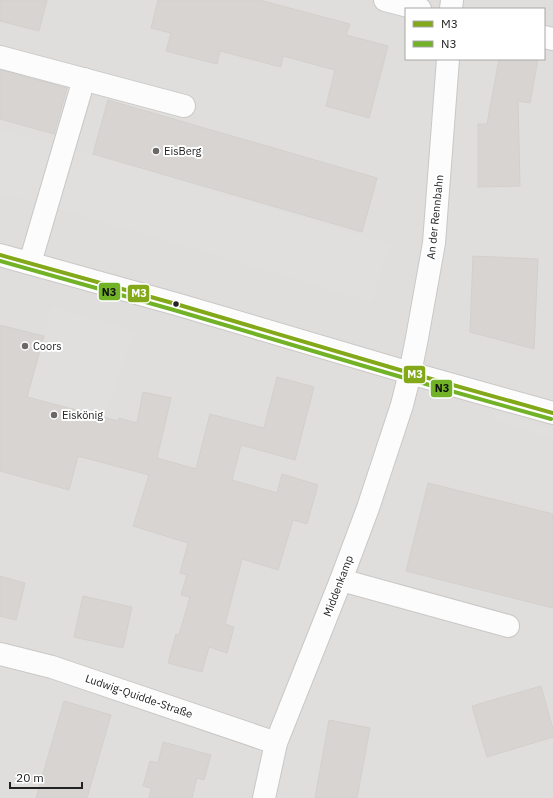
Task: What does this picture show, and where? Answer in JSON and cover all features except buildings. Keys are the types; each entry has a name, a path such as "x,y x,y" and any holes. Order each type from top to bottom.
{"street":[{"path":"385,0 416,8"},
{"path":"0,57 184,106"},
{"name":"An der Rennbahn","path":"410,373 434,243 448,60"},
{"path":"30,263 84,79"},
{"path":"0,255 176,304 410,373 553,413"},
{"name":"Middenkamp","path":"264,798 276,743 341,580 373,493 402,405 410,373"},
{"path":"341,580 508,626"},
{"name":"Ludwig-Quidde-Straße","path":"0,654 52,667 276,743"}],"shaded area":[{"path":"0,0 553,0 553,798 0,798"},
{"path":"0,130 73,149 390,244 372,302 54,207 0,193"},
{"path":"52,306 135,332 103,417 27,397"},
{"path":"492,412 553,429 553,438 497,421"}],"transit line":[{"name":"M3","path":"0,255 176,304 410,373 553,413"},
{"name":"N3","path":"0,261 551,419"}],"place":[{"name":"EisBerg","path":"156,151"},
{"name":"Coors","path":"25,346"},
{"name":"Eiskönig","path":"54,415"}]}
